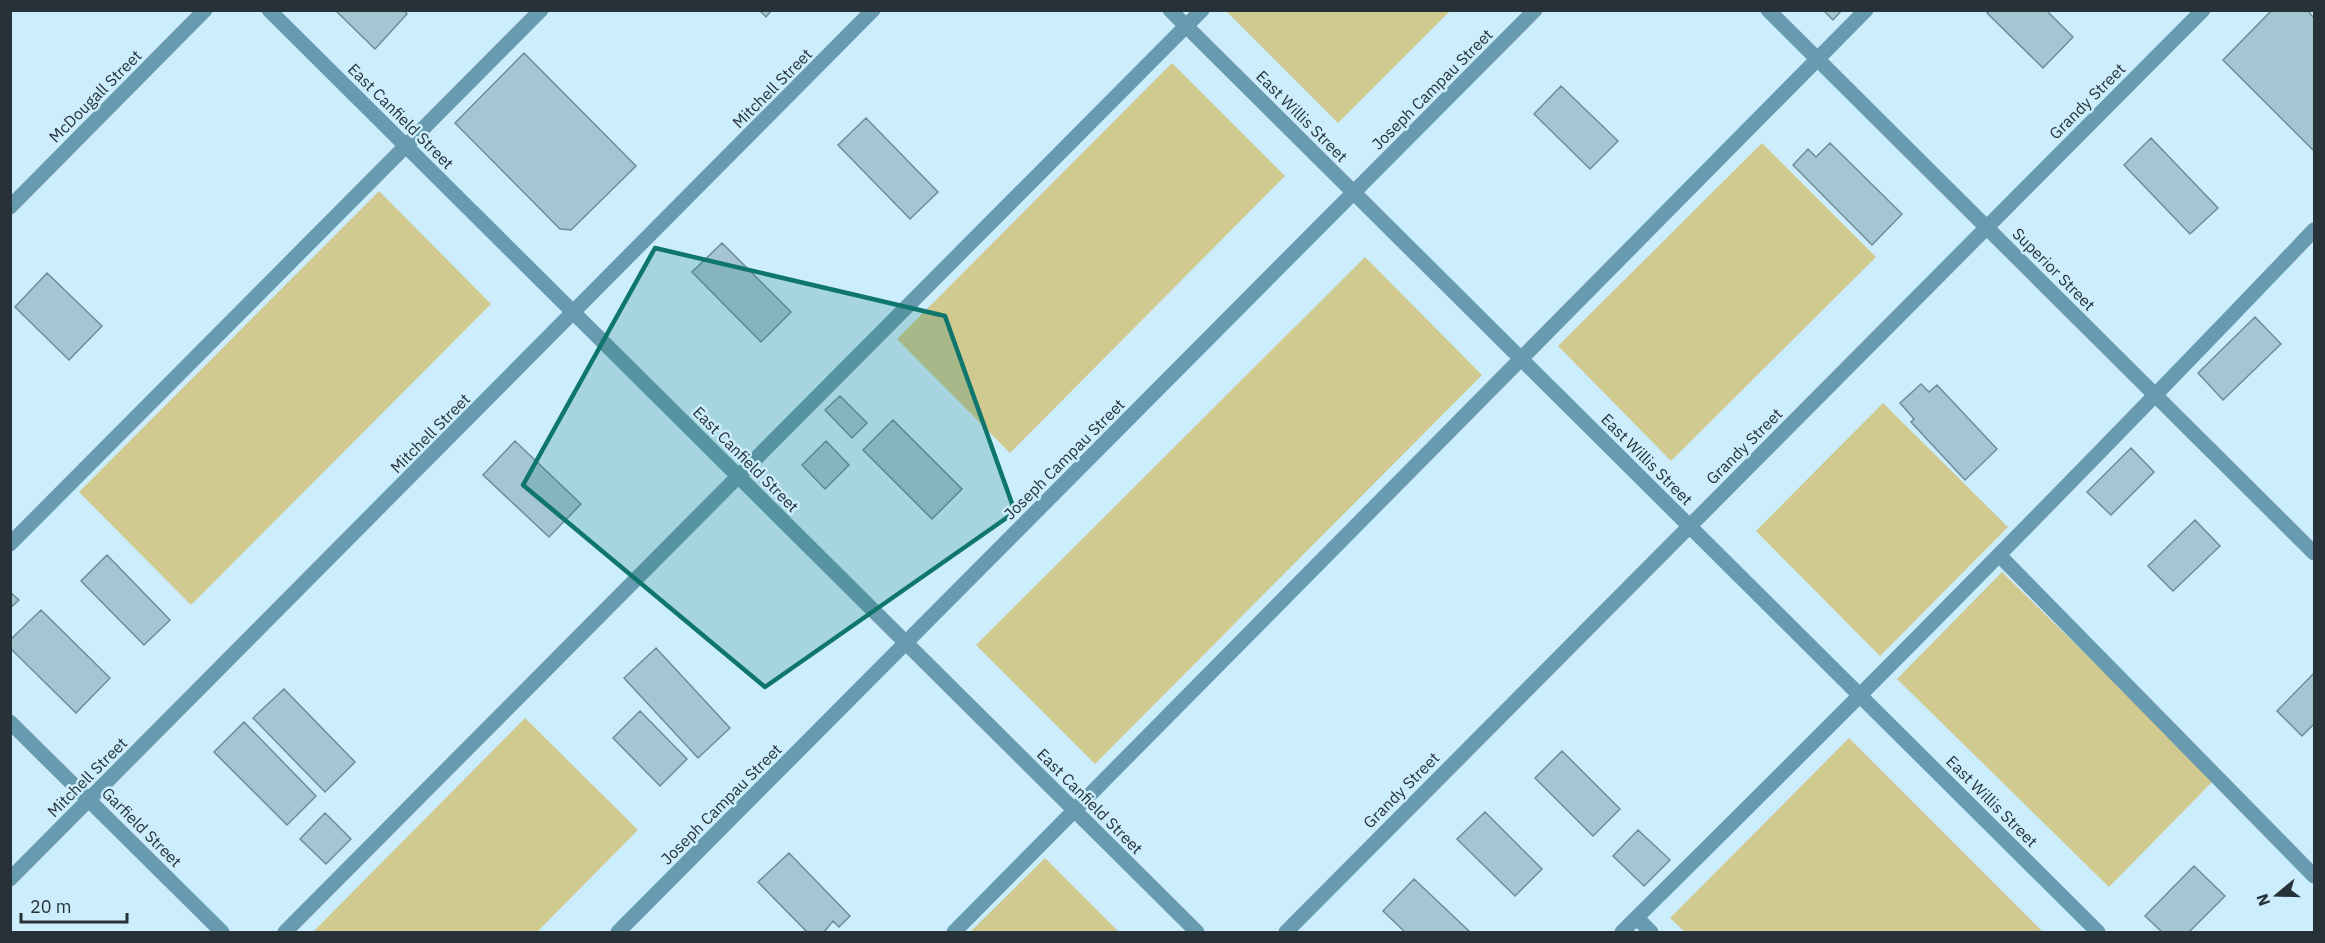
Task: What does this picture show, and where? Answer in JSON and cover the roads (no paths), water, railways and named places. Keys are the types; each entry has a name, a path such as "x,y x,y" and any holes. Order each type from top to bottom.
{"street":[{"name":"McDougall Street","path":"10,207 205,10"},
{"name":"East Canfield Street","path":"269,10 1197,933"},
{"path":"10,544 541,10"},
{"name":"Mitchell Street","path":"10,879 873,10"},
{"name":"East Willis Street","path":"1170,10 2098,933"},
{"path":"285,933 1202,10"},
{"name":"Joseph Campau Street","path":"618,933 1535,10"},
{"name":"Superior Street","path":"1768,10 2314,553"},
{"path":"954,933 1866,10"},
{"name":"Grandy Street","path":"1286,933 2203,10"},
{"path":"1622,933 2311,241"},
{"path":"1999,555 2314,876"},
{"name":"Garfield Street","path":"10,722 222,933"},
{"path":"1637,918 1652,933"}]}
